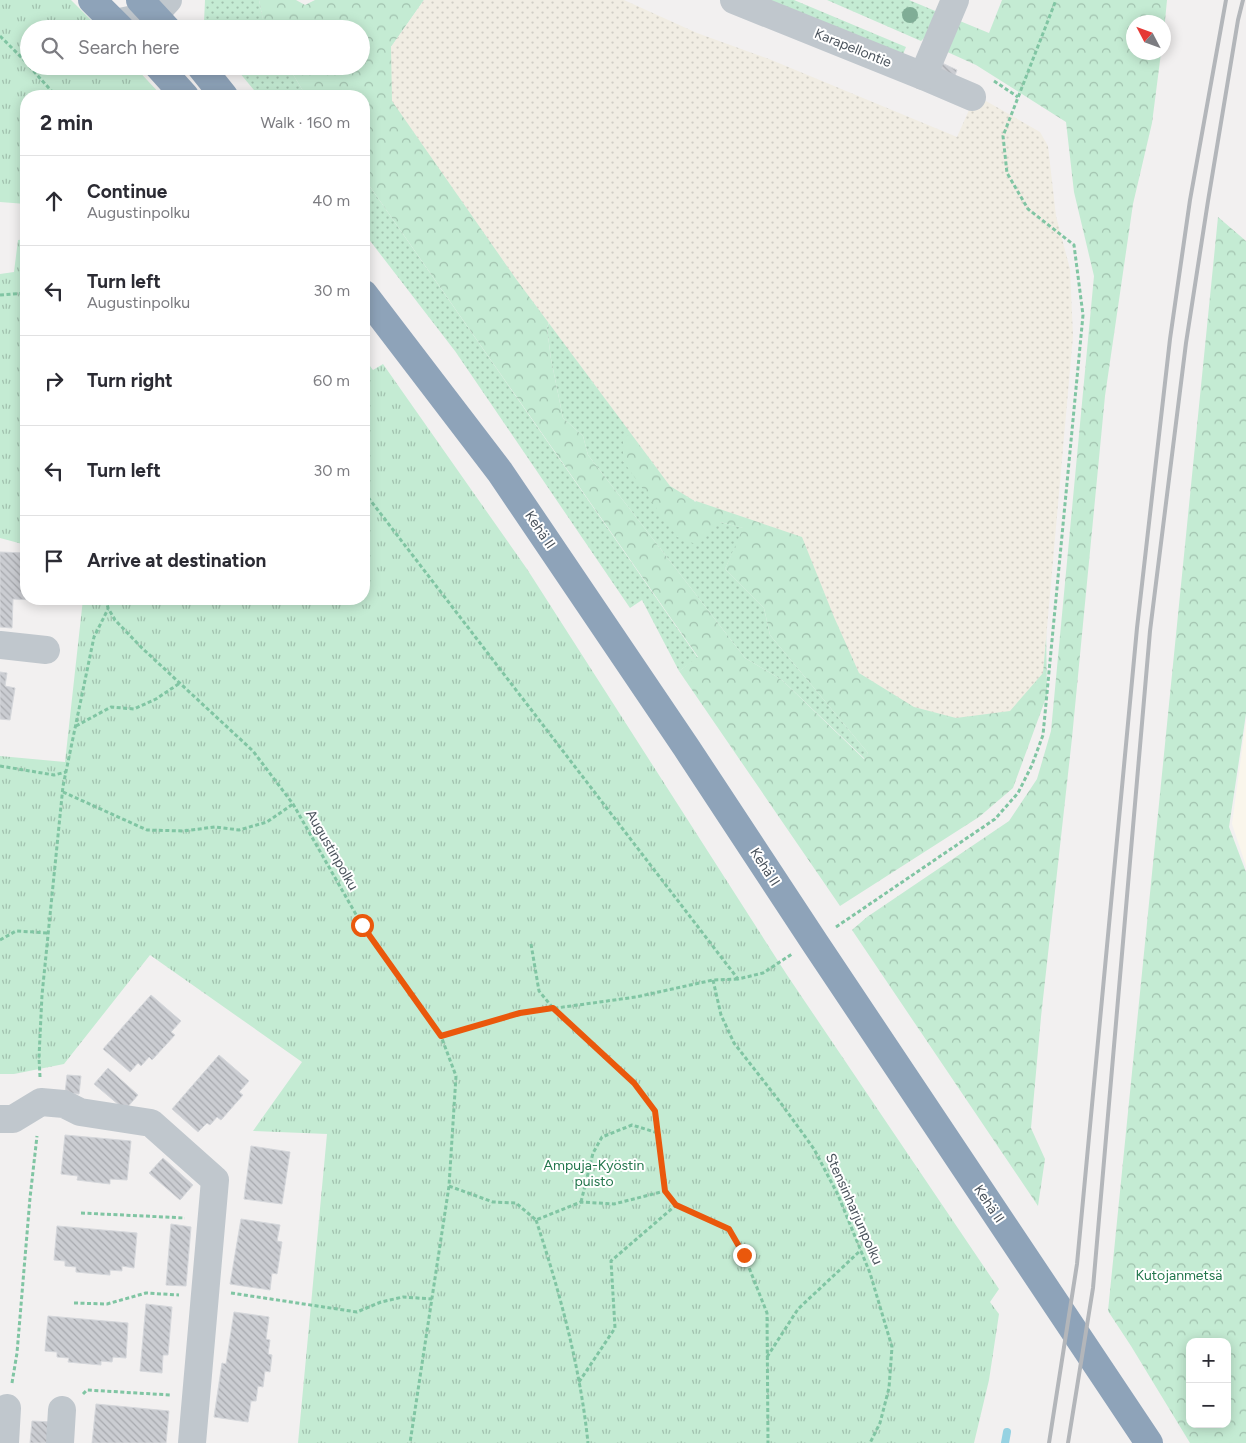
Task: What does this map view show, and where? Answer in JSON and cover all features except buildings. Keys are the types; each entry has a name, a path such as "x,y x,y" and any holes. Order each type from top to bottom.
{"highway":[{"path":"92,0 121,17"},
{"path":"166,75 180,90"},
{"path":"207,75 219,90"},
{"name":"Kehä II","path":"370,303 506,480 1149,1443"}],"street":[{"name":"Karapellontie","path":"734,0 972,97"},
{"path":"923,76 955,0"},
{"path":"121,17 157,11"},
{"path":"0,645 46,650"},
{"path":"7,1119 41,1102 64,1104 80,1112 151,1123 215,1180 192,1443"},
{"path":"5,1443 7,1408"},
{"path":"60,1443 62,1410"}],"path":[{"path":"864,908 995,819 1018,793 1032,765 1043,735 1083,315 1074,245 1028,209 1007,173 1003,136 1056,0"},
{"path":"0,36 20,57"},
{"path":"37,75 51,90"},
{"path":"0,296 20,294"},
{"path":"370,500 738,979"},
{"name":"Augustinpolku","path":"107,605 115,620 142,648 253,750 293,804 362,925 441,1036 456,1076 449,1186 410,1443"},
{"path":"7,1408 17,1353 30,1198 41,1102 39,1057 42,995 63,792 94,637 108,608"},
{"path":"76,726 112,707 134,709 156,699 180,684"},
{"path":"0,766 54,775 66,772"},
{"path":"63,792 148,830 183,831 215,828 239,830 267,822 293,804"},
{"path":"0,940 16,931 48,933"},
{"path":"531,944 539,991 553,1008 634,1083 655,1111 665,1191 676,1205 729,1229 744,1255 767,1312 768,1443"},
{"path":"441,1036 520,1013 636,996 713,980 738,979 763,973"},
{"name":"Stensinharjunpolku","path":"713,980 721,1015 734,1042 814,1149 838,1196 870,1273 892,1347 889,1388 880,1423 870,1443"},
{"path":"581,1202 593,1153 602,1137 632,1125 658,1133"},
{"path":"449,1186 493,1202 516,1203 536,1220 555,1277 575,1358 588,1443"},
{"path":"536,1220 581,1202 614,1204 665,1191"},
{"path":"579,1382 615,1328 611,1261 676,1205"},
{"path":"81,1213 212,1219"},
{"path":"767,1358 798,1309 861,1250"},
{"path":"74,1303 107,1304 146,1293 205,1293 357,1312 381,1302 403,1297 432,1299"},
{"path":"62,1410 87,1390 196,1397"}],"shaded area":[{"path":"1246,721 1246,866 1232,824"}],"green space":[{"path":"0,0 71,0 91,20 20,20 20,75 142,75 156,90 20,90 20,204 0,202"},
{"path":"205,0 259,0 263,20 204,20"},
{"path":"259,0 296,0 305,5 315,0 424,0 391,47 620,391 594,392 586,370 550,319 547,328 551,359 563,418 583,436 588,455 745,658 782,680 864,759 868,753 770,635 764,608 725,569 743,528 720,522 698,545 677,537 623,461 623,438 645,427 695,502 712,485 1046,625 1047,695 1013,788 979,817 840,906 679,671 698,657 370,187 370,90 302,90 293,75 370,75 370,20 263,20"},
{"path":"768,0 794,0 906,47 903,54"},
{"path":"827,0 909,0 940,13 933,30 921,41"},
{"path":"1002,0 1167,0 1166,15 1126,15 1126,60 1160,60 1152,123 1133,204 1105,396 1072,738 1041,1017 1031,1128 1045,1159 1038,1206 852,930 867,917 1009,821 1037,779 1051,731 1094,276 1074,192 1066,122 976,65 943,50 955,19 989,33"},
{"path":"242,75 293,75 302,90 254,90"},
{"path":"370,187 698,658 679,671 642,600 630,608 455,351 370,241"},
{"name":"Kutojanmetsä","path":"1218,217 1246,241 1246,714 1229,827 1246,872 1246,1443 1190,1443 1108,1311"},
{"path":"18,240 20,240 20,543 0,538 0,274 14,272"},
{"path":"551,318 620,391 645,427 623,461 720,522 744,528 725,569 764,608 770,635 868,753 865,759 782,680 745,658 588,455 583,436 563,418 547,328"},
{"name":"Ampuja-Kyöstin puisto","path":"383,364 527,569 787,975 999,1289 990,1302 999,1314 989,1380 974,1443 298,1443 327,1134 253,1131 302,1062 150,955 64,1064 14,1074 0,1074 0,756 65,762 82,605 370,605 370,366 373,370"}],"sand":[{"path":"424,0 624,0 697,33 769,59 957,137 969,110 986,101 1040,132 1048,146 1056,216 1070,269 1073,336 1043,673 1010,711 956,718 914,707 859,673 802,537 693,500 670,486 516,279 392,101 391,47"}],"waterway":[{"path":"1005,1443 1007,1432"}],"railway":[{"path":"1049,1443 1077,1264 1137,628 1170,339 1190,200 1226,0"},
{"path":"1068,1443 1093,1288 1150,631 1186,343 1238,20 1243,0"}],"route":[{"path":"362,925 441,1036 520,1013 553,1008 634,1083 655,1111 665,1191 676,1205 729,1229 744,1255"}]}
